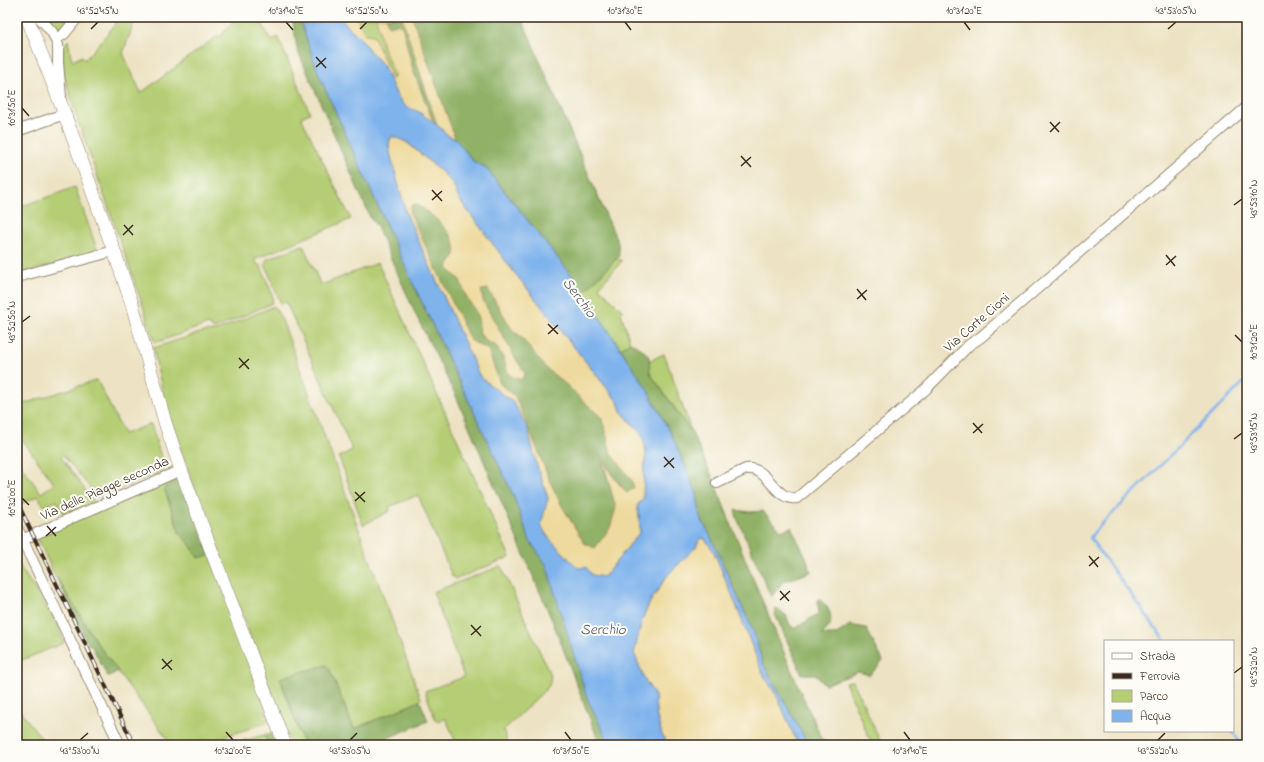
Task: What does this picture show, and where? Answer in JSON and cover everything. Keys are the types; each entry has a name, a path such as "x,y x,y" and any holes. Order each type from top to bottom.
{"main road":[{"path":"27,17 114,251 134,311 164,422 181,470 285,745"}],"street":[{"path":"17,131 63,111 58,63 58,45 56,39 39,17"},
{"path":"56,39 64,34 78,17"},
{"name":"Via Corte Cioni","path":"716,484 751,468 762,474 783,496 788,498 797,498 925,390 969,345 981,337 1056,273 1247,107"},
{"path":"17,277 114,251"},
{"name":"Via delle Piagge seconda","path":"20,541 181,470"},
{"path":"17,528 20,541 120,745"}],"green space":[{"path":"44,17 74,17 65,25 53,27"},
{"path":"118,17 136,17 123,53 141,93 217,36 220,37 236,17 259,17 271,41 278,37 310,113 301,117 351,219 255,259 257,264 261,266 273,297 272,303 214,329 208,324 155,343 78,121 64,76 63,53 65,44 68,40 72,61 82,56 85,60 114,26"},
{"path":"291,17 299,17 319,75 409,275 513,495 530,541 546,564 587,698 610,745 600,745 554,625 456,396 416,315 377,227 370,217 297,49"},
{"path":"356,17 377,18 383,47 395,75 393,79 373,35 365,34"},
{"path":"386,17 402,17 437,125 433,122 413,70 402,26 398,24 387,26"},
{"path":"412,17 521,17 618,243 619,256 583,293 573,277 485,167 473,161 455,138"},
{"path":"75,187 98,252 17,275 17,208"},
{"path":"415,204 428,212 449,233 456,248 455,255 447,268 460,280 467,298 478,315 480,334 486,341 496,346 503,357 509,375 525,373 483,301 481,290 488,289 512,329 521,337 546,368 602,418 611,453 632,481 634,488 627,494 601,457 616,508 610,528 595,548 584,543 562,506 551,484 515,396 500,385 488,350 470,340 410,213 411,206"},
{"path":"303,245 321,285 378,263 510,557 456,579 452,576 418,495 389,507 390,511 363,525 339,457 352,450 286,302 281,304 265,264 267,259"},
{"path":"617,258 622,261 599,287 623,311 621,313 630,342 621,349 583,293"},
{"path":"274,306 282,320 421,699 420,701 354,729 329,668 280,678 304,745 291,745 167,412 153,348 203,332 216,331"},
{"path":"630,342 642,349 649,357 650,373 692,433 711,474 798,686 825,745 807,745 802,733 763,664 754,633 709,533 700,517 697,494 671,434 647,389 621,349"},
{"path":"664,354 692,433 650,373 649,361"},
{"path":"97,380 124,434 151,424 165,470 102,497 96,495 63,455 61,457 95,503 65,517 57,501 44,506 38,496 20,504 17,497 17,460 41,493 54,484 17,432 17,406"},
{"path":"175,477 180,479 164,488 180,534 189,543 198,557 210,555 269,718 266,723 199,745 172,745 99,646 54,574 37,537"},
{"path":"180,479 210,555 198,558 189,543 180,534 164,488"},
{"path":"735,510 750,512 763,511 781,531 791,527 806,557 811,572 784,581 771,597 737,518"},
{"path":"17,562 57,623 64,643 17,662"},
{"path":"501,566 551,676 549,686 503,731 506,736 506,745 486,745 481,742 475,743 465,741 463,745 457,745 446,719 436,721 425,691 464,677 433,592"},
{"path":"57,578 99,646 118,671 108,677 91,645 88,645"},
{"path":"818,599 827,607 831,617 830,625 822,635 835,635 850,625 866,628 883,661 870,675 858,672 825,685 815,674 802,674 775,614 775,608 786,615 790,625 795,629 819,613"},
{"path":"326,665 329,668 354,729 420,701 428,721 371,745 304,745 280,678"},
{"path":"853,681 882,745 872,745 845,682"},
{"path":"17,707 47,745 17,745"},
{"path":"276,731 281,745 269,745 264,735"},
{"path":"264,735 269,745 226,745"}],"sand":[{"path":"341,17 356,17 365,34 373,35 393,79 395,75 383,48 376,17 386,17 388,26 398,24 402,26 413,70 433,122 419,112 405,106 397,96 383,65"},
{"path":"402,17 412,17 455,138 450,137 437,125"},
{"path":"392,136 406,142 443,173 453,184 459,199 514,272 618,402 621,411 643,436 646,452 643,499 637,506 640,532 604,577 583,572 577,568 557,548 540,525 548,498 536,463 528,429 480,377 406,213 390,153 389,142","holes":["415,204 435,218 449,233 456,248 455,255 447,268 460,280 467,298 478,315 480,334 486,341 496,346 503,357 509,375 521,380 525,373 483,301 481,290 488,289 512,329 521,337 546,368 602,418 611,453 632,481 634,488 627,493 614,478 599,454 604,465 616,508 610,528 595,548 584,543 562,506 551,484 515,396 500,384 488,350 470,340 410,213 411,206"]},
{"path":"704,538 713,550 762,672 778,698 798,745 668,745 662,735 656,714 655,696 644,678 634,653 642,620 650,602 667,576 696,547 699,539"}],"water":[{"name":"Serchio","path":"299,17 341,17 383,65 397,96 405,106 419,112 450,137 455,138 473,161 485,167 573,277 647,389 671,434 697,494 700,517 709,533 754,633 763,664 802,733 807,745 798,745 778,698 762,672 713,550 704,538 699,540 696,547 667,576 650,602 642,620 634,653 644,678 655,696 656,714 662,735 668,745 610,745 587,698 546,564 530,541 513,495 409,275 319,75","holes":["392,136 407,142 443,173 453,184 459,199 514,272 618,402 621,411 643,436 646,452 643,499 637,506 640,532 604,577 592,575 586,567 578,568 547,536 541,525 548,498 536,463 528,429 514,403 480,377 406,213 390,153 389,142"]}],"waterway":[{"path":"1164,640 1090,538 1095,531 1247,379"},
{"path":"1233,732 1243,745"}],"railway":[{"path":"17,502 134,745"}]}
